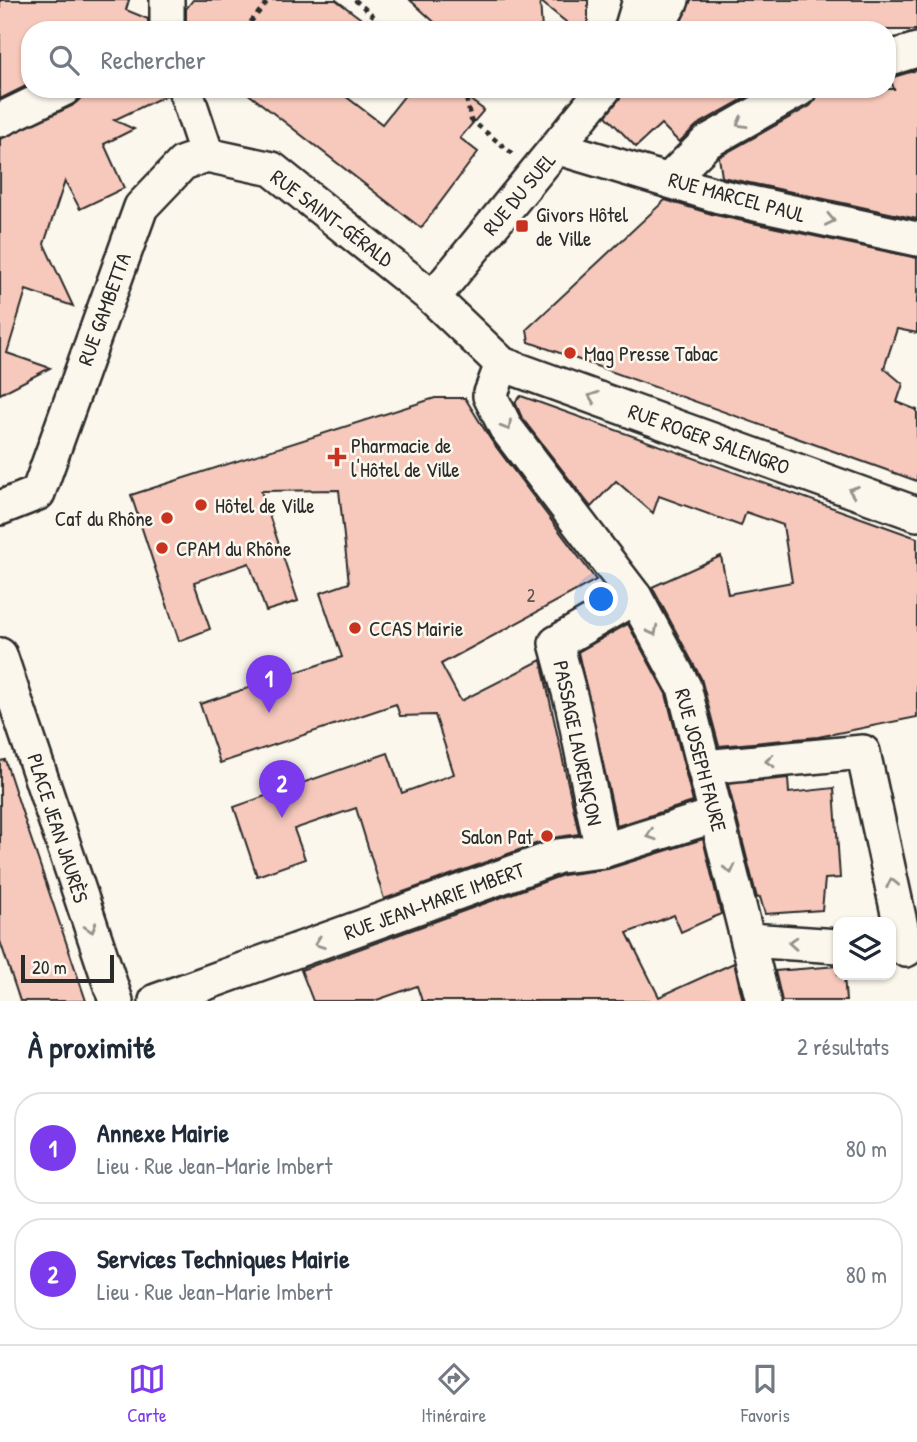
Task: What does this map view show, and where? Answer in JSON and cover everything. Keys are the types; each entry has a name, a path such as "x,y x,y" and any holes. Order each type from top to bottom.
{"street":[{"path":"167,0 167,21"},
{"path":"634,21 640,0"},
{"path":"660,21 672,0"},
{"path":"896,56 917,50"},
{"path":"0,120 45,98"},
{"path":"188,98 207,155"},
{"name":"RUE DU SUEL","path":"433,298 535,173 559,148 597,98"},
{"path":"670,179 706,142 784,98"},
{"name":"RUE MARCEL PAUL","path":"559,148 670,179 719,196 917,239"},
{"name":"RUE SAINT-GÉRALD","path":"207,155 272,169 433,298 502,364"},
{"name":"RUE GAMBETTA","path":"0,508 38,492 141,207 183,163 207,155"},
{"name":"RUE ROGER SALENGRO","path":"502,364 917,514"},
{"name":"RUE JOSEPH FAURE","path":"502,364 491,396 506,428 635,597 684,687 763,1001"},
{"name":"PASSAGE LAURENÇON","path":"601,851 573,707 556,643 635,597"},
{"name":"PLACE JEAN JAURÈS","path":"0,654 116,1001"},
{"path":"704,767 863,752 905,950"},
{"name":"RUE JEAN-MARIE IMBERT","path":"156,1001 559,856 601,851 716,815"},
{"path":"748,940 833,946"}],"path":[{"path":"251,21 268,0"},
{"path":"355,0 377,21"},
{"path":"466,98 471,120 535,173"}],"building":[{"path":"0,0 129,0 126,10 148,19 21,21 21,88 0,99"},
{"path":"193,0 336,0 364,21 186,21 186,9"},
{"path":"410,0 588,0 588,21 565,21 540,1 541,21 433,21"},
{"path":"691,0 917,0 917,30 896,30 896,21 681,21"},
{"path":"917,70 917,219 722,177 719,157 810,106 816,98 896,98 896,76"},
{"path":"161,98 114,120 134,129 104,144 124,188 80,209 65,181 44,244 73,306 26,290 7,353 50,368 0,394 0,139 72,106 80,99"},
{"path":"254,98 348,98 382,124 403,98 467,98 484,110 460,138 478,152 421,228"},
{"path":"620,98 745,98 697,125 679,142 661,124 636,147 606,116"},
{"path":"665,200 715,215 917,258 917,333 897,329 884,368 903,384 897,402 917,410 917,481 529,342 527,329"},
{"path":"521,396 917,538 917,717 818,737 719,746 701,678 652,587 721,556 728,594 792,582 783,525 746,512 741,526 659,496 653,513 616,481 591,507 522,418 515,402"},
{"path":"435,398 465,398 491,440 596,580 441,664 461,701 541,660 579,834 552,838 384,899 356,808 294,829 305,859 257,876 234,807 388,753 402,793 454,774 435,715 400,716 396,704 220,763 200,704 342,657 320,593 349,583 339,490 261,491 298,601 266,611 249,563 194,582 210,629 179,641 131,495"},
{"path":"628,624 666,694 693,802 617,826 578,652"},
{"path":"5,760 86,1001 20,1001 0,941 0,761"},
{"path":"788,778 789,793 834,788 840,878 825,879 822,910 765,914 760,897 757,898 728,784"},
{"path":"703,839 721,914 681,932 674,915 627,933 659,997 734,963 743,1001 422,1001 417,986 374,1001 313,1001 301,970 563,875 608,869"},
{"path":"833,966 833,980 844,980 846,1001 782,1001 775,971"}],"place":[{"name":"Givors Hôtel de Ville","path":"522,226"},
{"name":"Mag Presse Tabac","path":"570,353"},
{"name":"Pharmacie de l'Hôtel de Ville","path":"337,457"},
{"name":"Hôtel de Ville","path":"201,505"},
{"name":"Caf du Rhône","path":"167,518"},
{"name":"CPAM du Rhône","path":"162,548"},
{"name":"CCAS Mairie","path":"355,628"},
{"name":"Annexe Mairie","path":"269,713"},
{"name":"Services Techniques Mairie","path":"282,818"},
{"name":"Salon Pat","path":"547,836"}]}
